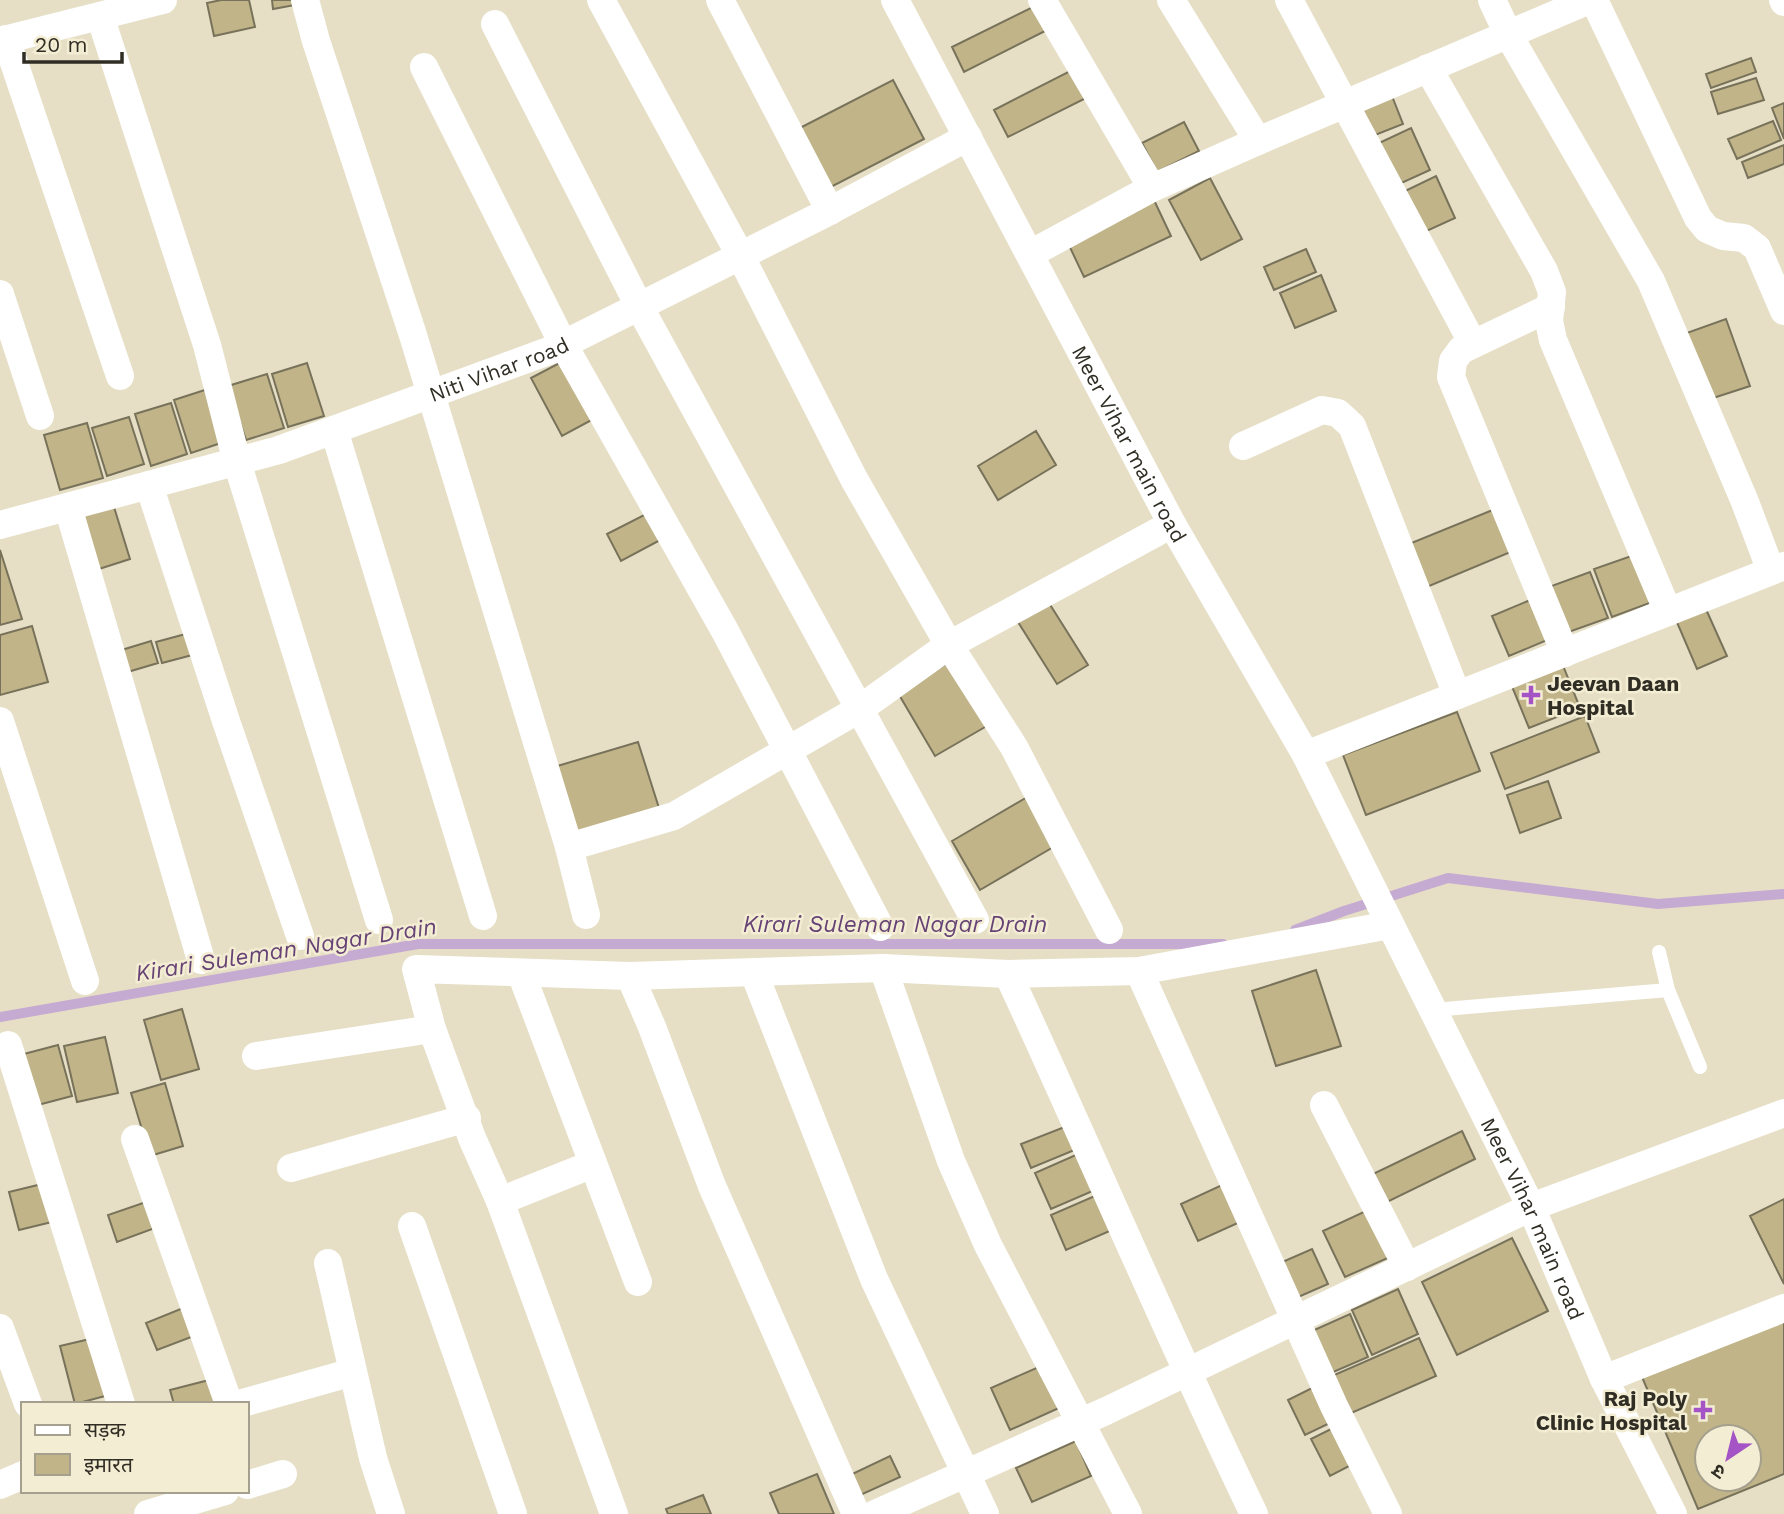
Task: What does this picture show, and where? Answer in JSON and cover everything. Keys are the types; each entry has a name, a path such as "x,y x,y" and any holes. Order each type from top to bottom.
{"street":[{"path":"120,376 3,40 163,0"},
{"path":"305,0 569,847 586,915"},
{"path":"601,0 740,256 854,479 949,645 1014,747 1109,930"},
{"path":"720,0 830,211"},
{"name":"Meer Vihar main road","path":"896,0 1172,524 1306,755 1531,1208 1604,1379 1673,1514"},
{"path":"1042,0 1152,188"},
{"path":"1171,0 1258,141"},
{"path":"1289,0 1473,344"},
{"path":"1306,755 1777,569 1745,502 1651,281 1508,34 1493,0"},
{"path":"1030,254 1152,188 1588,0"},
{"path":"1594,0 1698,218 1707,229 1723,236 1744,238 1757,248 1784,311"},
{"path":"100,16 207,345 237,461 379,920"},
{"path":"495,23 639,306 975,920"},
{"path":"424,67 564,344 725,631 880,927"},
{"path":"1428,68 1544,271 1552,292 1549,321 1553,340 1668,612"},
{"name":"Niti Vihar road","path":"0,525 279,450 564,344 830,211 968,137"},
{"path":"0,294 40,416"},
{"path":"1551,307 1461,350 1453,362 1451,377 1564,653"},
{"path":"1243,446 1322,410 1339,413 1352,426 1457,695"},
{"path":"334,430 483,916"},
{"path":"149,485 300,936"},
{"path":"68,507 201,960"},
{"path":"569,847 674,816 861,708 949,645 1172,524"},
{"path":"0,721 85,981"},
{"path":"614,1514 500,1201 472,1138 467,1118 432,1029 416,969 630,976 883,968 1008,974 1139,971 1388,920"},
{"path":"883,968 929,1100 988,1245 1128,1514"},
{"path":"1139,971 1334,1406 1388,1514"},
{"path":"521,973 638,1282"},
{"path":"754,973 874,1279 985,1514"},
{"path":"1008,974 1089,1149 1186,1372 1254,1514"},
{"path":"630,976 712,1186 856,1514"},
{"path":"256,1056 432,1029"},
{"path":"8,1045 120,1402"},
{"path":"1324,1105 1407,1267"},
{"path":"875,1514 1081,1422 1531,1208 1784,1113"},
{"path":"291,1168 467,1118"},
{"path":"135,1139 228,1402"},
{"path":"500,1201 593,1164"},
{"path":"412,1226 513,1514"},
{"path":"328,1263 373,1458 391,1514"},
{"path":"1604,1379 1784,1308"},
{"path":"0,1328 27,1402"},
{"path":"246,1402 353,1372"},
{"path":"248,1485 283,1474"},
{"path":"0,1485 21,1476"},
{"path":"148,1514 218,1493"}],"lane":[{"path":"1659,952 1668,990 1700,1067"},
{"path":"1433,1010 1668,990"}],"building":[{"path":"249,0 255,27 214,36 207,3"},
{"path":"272,0 294,0 295,5 273,9"},
{"path":"1041,3 1053,27 964,72 952,47"},
{"path":"1751,58 1756,72 1711,88 1706,74"},
{"path":"1078,67 1092,95 1008,137 994,110"},
{"path":"1756,78 1764,100 1718,114 1711,92"},
{"path":"893,80 924,139 827,189 796,130"},
{"path":"1390,91 1403,124 1365,139 1352,106"},
{"path":"1784,103 1784,139 1772,108"},
{"path":"1773,121 1781,140 1737,159 1728,139"},
{"path":"1184,122 1199,151 1157,172 1142,143"},
{"path":"1411,128 1430,170 1397,185 1377,144"},
{"path":"1784,145 1784,164 1748,178 1742,162"},
{"path":"1436,176 1455,218 1420,234 1401,193"},
{"path":"1210,178 1242,239 1201,260 1169,200"},
{"path":"1153,198 1171,236 1084,277 1066,239"},
{"path":"1306,249 1316,272 1274,290 1264,267"},
{"path":"1321,275 1336,311 1295,328 1280,293"},
{"path":"1726,319 1750,386 1704,401 1681,335"},
{"path":"569,358 599,416 562,436 531,378"},
{"path":"307,363 324,416 288,427 272,374"},
{"path":"267,374 284,428 246,440 228,386"},
{"path":"214,387 230,440 191,453 174,400"},
{"path":"171,403 187,454 151,466 135,414"},
{"path":"129,417 144,464 107,476 92,428"},
{"path":"87,423 103,478 60,490 44,435"},
{"path":"1036,431 1056,465 998,500 978,466"},
{"path":"114,507 130,559 96,570 79,517"},
{"path":"1495,509 1513,551 1422,589 1404,546"},
{"path":"650,512 664,538 621,561 607,534"},
{"path":"0,550 22,619 0,625"},
{"path":"1637,554 1655,601 1612,617 1594,569"},
{"path":"1590,572 1608,618 1563,634 1546,588"},
{"path":"1535,598 1552,638 1509,656 1492,616"},
{"path":"1049,603 1088,665 1057,684 1018,622"},
{"path":"1705,607 1727,656 1697,669 1676,620"},
{"path":"32,626 48,682 0,695 0,635"},
{"path":"193,632 200,653 162,663 156,642"},
{"path":"151,641 158,663 121,674 115,652"},
{"path":"954,659 992,723 935,756 898,693"},
{"path":"1562,663 1580,708 1529,728 1511,684"},
{"path":"1457,712 1480,771 1366,815 1343,755"},
{"path":"1585,716 1599,752 1505,789 1491,753"},
{"path":"638,742 659,808 575,833 554,767"},
{"path":"1548,781 1561,818 1520,833 1507,795"},
{"path":"1034,793 1062,842 980,890 952,841"},
{"path":"1316,970 1341,1046 1276,1066 1252,991"},
{"path":"182,1009 199,1069 161,1080 144,1020"},
{"path":"105,1037 118,1093 77,1102 64,1046"},
{"path":"58,1045 72,1096 34,1106 20,1055"},
{"path":"165,1083 183,1146 150,1156 131,1093"},
{"path":"1067,1126 1077,1149 1031,1168 1021,1144"},
{"path":"1462,1131 1475,1159 1385,1203 1371,1175"},
{"path":"1078,1154 1095,1190 1051,1209 1035,1173"},
{"path":"46,1183 56,1221 19,1230 9,1192"},
{"path":"1222,1185 1240,1222 1198,1241 1181,1204"},
{"path":"1097,1195 1112,1230 1066,1250 1051,1215"},
{"path":"1784,1199 1784,1284 1750,1216"},
{"path":"146,1202 155,1228 117,1242 108,1215"},
{"path":"1368,1210 1390,1257 1345,1277 1323,1231"},
{"path":"1512,1238 1548,1311 1457,1355 1422,1282"},
{"path":"1312,1249 1328,1284 1296,1298 1280,1263"},
{"path":"1398,1289 1418,1334 1372,1355 1352,1310"},
{"path":"183,1308 194,1336 157,1350 146,1323"},
{"path":"1350,1314 1368,1357 1331,1373 1312,1331"},
{"path":"1784,1318 1784,1474 1763,1483 1763,1423 1693,1423 1693,1493 1737,1493 1698,1509 1642,1377"},
{"path":"94,1338 109,1395 74,1402 60,1346"},
{"path":"1419,1338 1436,1376 1349,1414 1332,1376"},
{"path":"1041,1366 1059,1408 1010,1430 991,1388"},
{"path":"209,1380 214,1402 173,1402 170,1390"},
{"path":"1314,1387 1332,1422 1305,1435 1288,1400"},
{"path":"1335,1427 1353,1464 1330,1476 1311,1439"},
{"path":"1076,1441 1091,1476 1032,1502 1016,1468"},
{"path":"890,1456 900,1477 856,1497 846,1477"},
{"path":"817,1474 834,1514 779,1514 770,1493"},
{"path":"703,1495 711,1514 668,1514 666,1509"}],"waterway":[{"name":"Kirari Suleman Nagar Drain","path":"1295,930 1344,911 1448,878 1658,904 1784,894"},
{"name":"Kirari Suleman Nagar Drain","path":"0,1017 418,944 1223,944"}],"place":[{"name":"Jeevan Daan Hospital","path":"1531,695"},
{"name":"Raj Poly Clinic Hospital","path":"1703,1410"}]}
